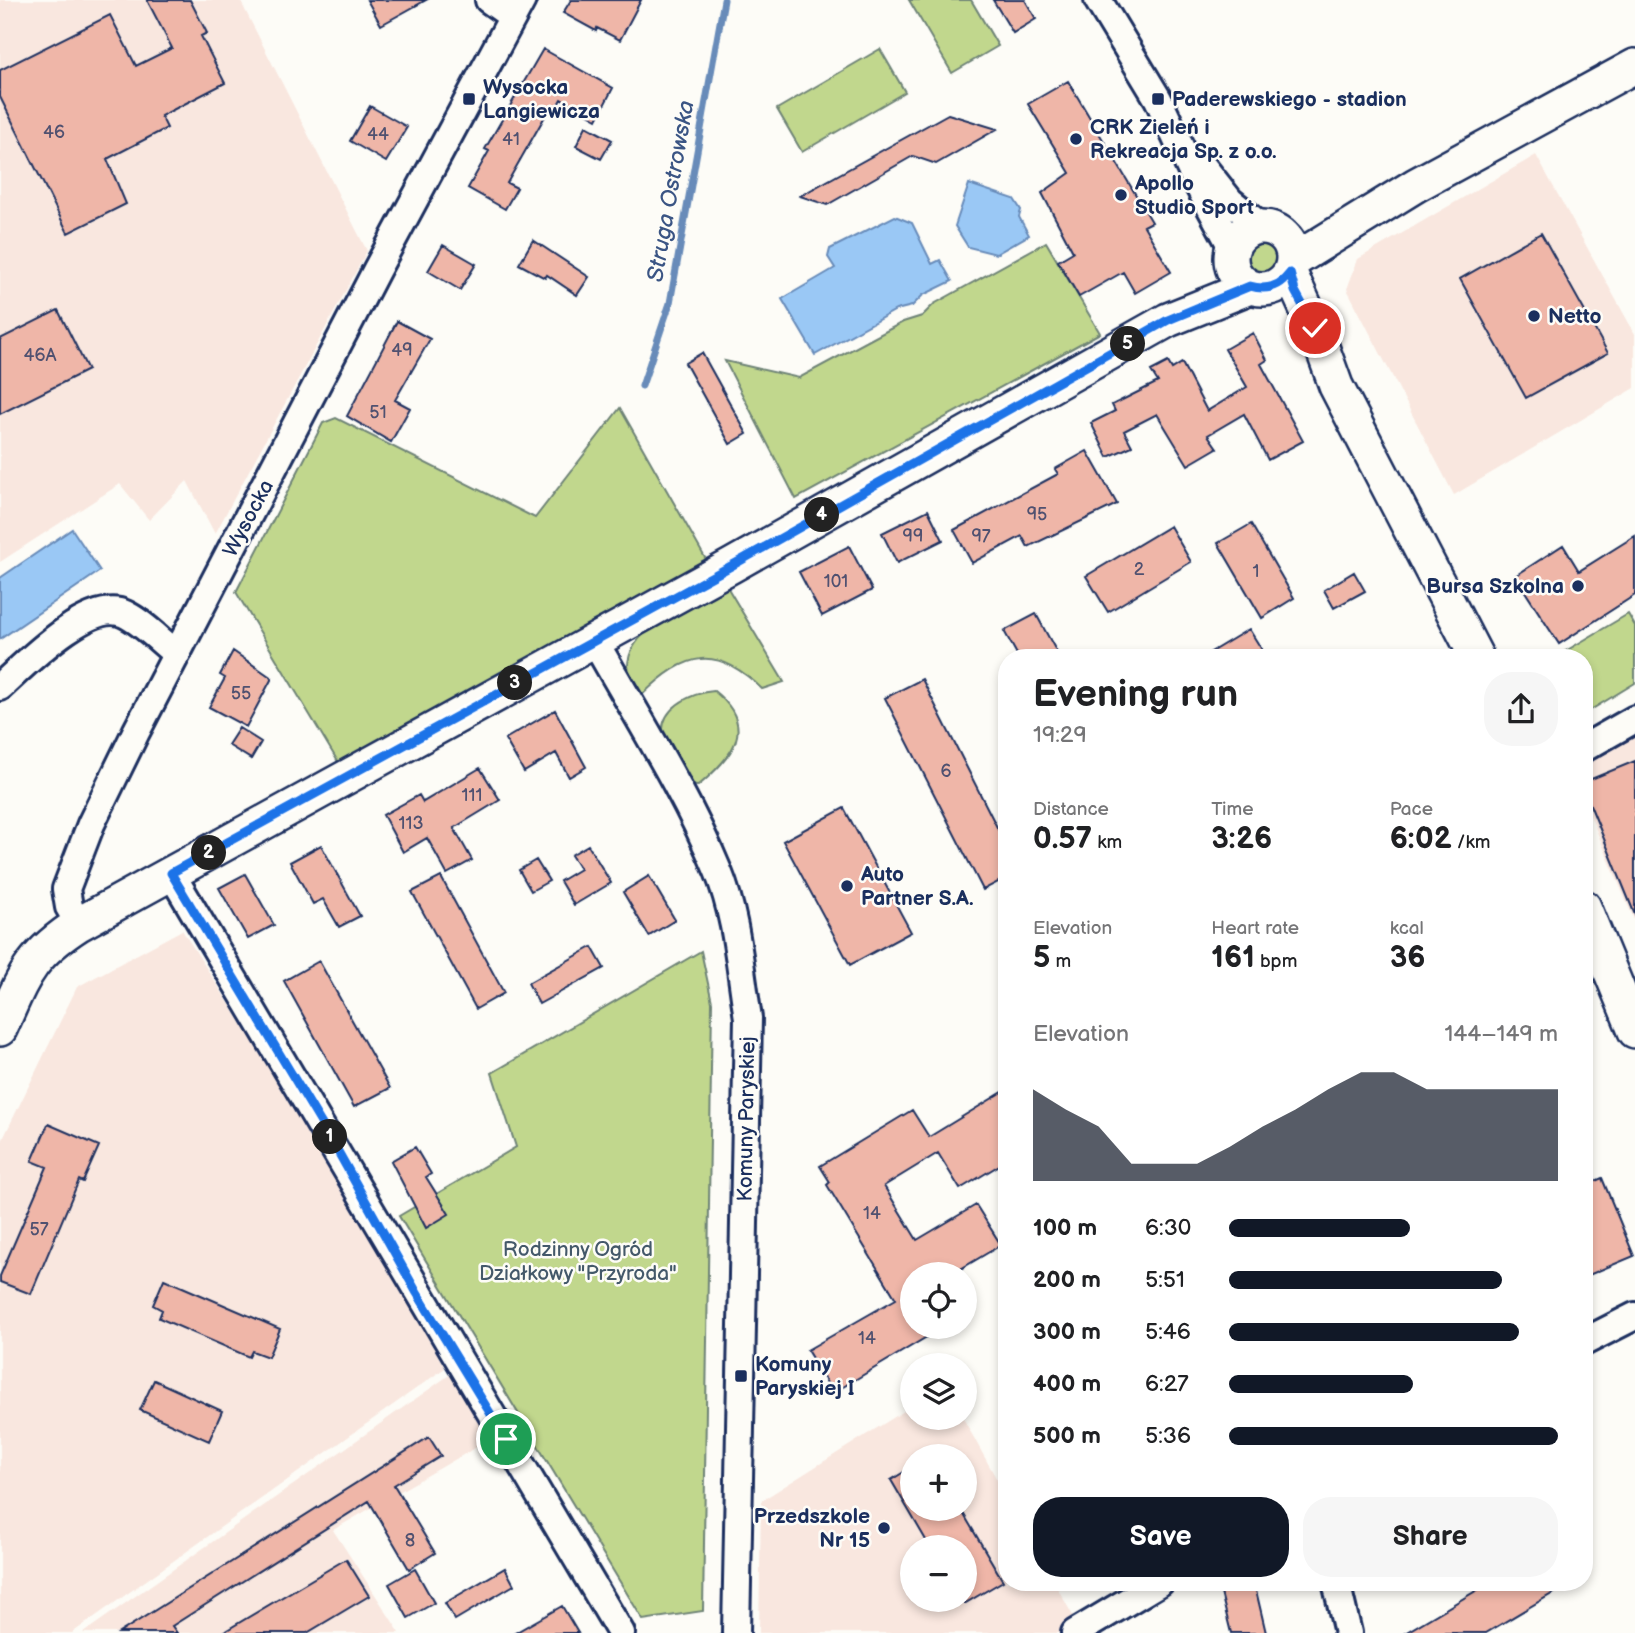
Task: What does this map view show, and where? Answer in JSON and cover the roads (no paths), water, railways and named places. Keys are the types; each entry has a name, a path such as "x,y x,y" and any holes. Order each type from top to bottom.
{"street":[{"path":"489,0 517,9"},
{"path":"1098,0 1171,124 1232,252 1236,274 1274,277 1295,291 1315,328 1336,386 1472,649"},
{"name":"Wysocka","path":"79,924 69,907 66,889 74,864 177,654 517,9"},
{"path":"0,1029 20,984 38,954 79,924 731,566 1168,320 1274,277 1416,185 1635,66"},
{"path":"1171,124 1230,201 1289,242 1274,277"},
{"path":"1168,320 1184,300 1217,274 1244,233 1268,228 1297,227 1416,185"},
{"path":"0,687 74,625 101,612 124,613 177,654"},
{"name":"Komuny Paryskiej","path":"594,640 696,823 719,872 733,922 748,1018 735,1633"},
{"path":"1593,743 1635,719"},
{"path":"171,873 621,1633"},
{"path":"1593,929 1635,1031"},
{"path":"1593,1337 1635,1316"},
{"path":"1075,1633 1145,1591"},
{"path":"1338,1591 1348,1633"}],"water":[{"path":"969,184 1014,199 1021,210 1019,217 1029,235 996,254 968,247 955,226"},
{"path":"895,216 912,223 932,264 940,260 952,281 923,295 912,306 896,310 815,355 782,299 835,268 828,257 830,249"},
{"path":"72,529 100,571 0,639 0,578"}],"waterway":[{"name":"Struga Ostrowska","path":"642,386 670,303 724,0"}],"place":[{"name":"Wysocka Langiewicza","path":"469,99"},
{"name":"Paderewskiego - stadion","path":"1158,99"},
{"name":"CRK Zieleń i Rekreacja Sp. z o.o.","path":"1076,139"},
{"name":"Apollo Studio Sport","path":"1121,195"},
{"name":"Netto","path":"1534,316"},
{"name":"Bursa Szkolna","path":"1578,586"},
{"name":"Auto Partner S.A.","path":"847,886"},
{"name":"Komuny Paryskiej I","path":"741,1376"},
{"name":"Przedszkole Nr 15","path":"884,1528"}],"park label":[{"name":"Rodzinny Ogród Działkowy \"Przyroda\"","path":"578,1261"}]}
